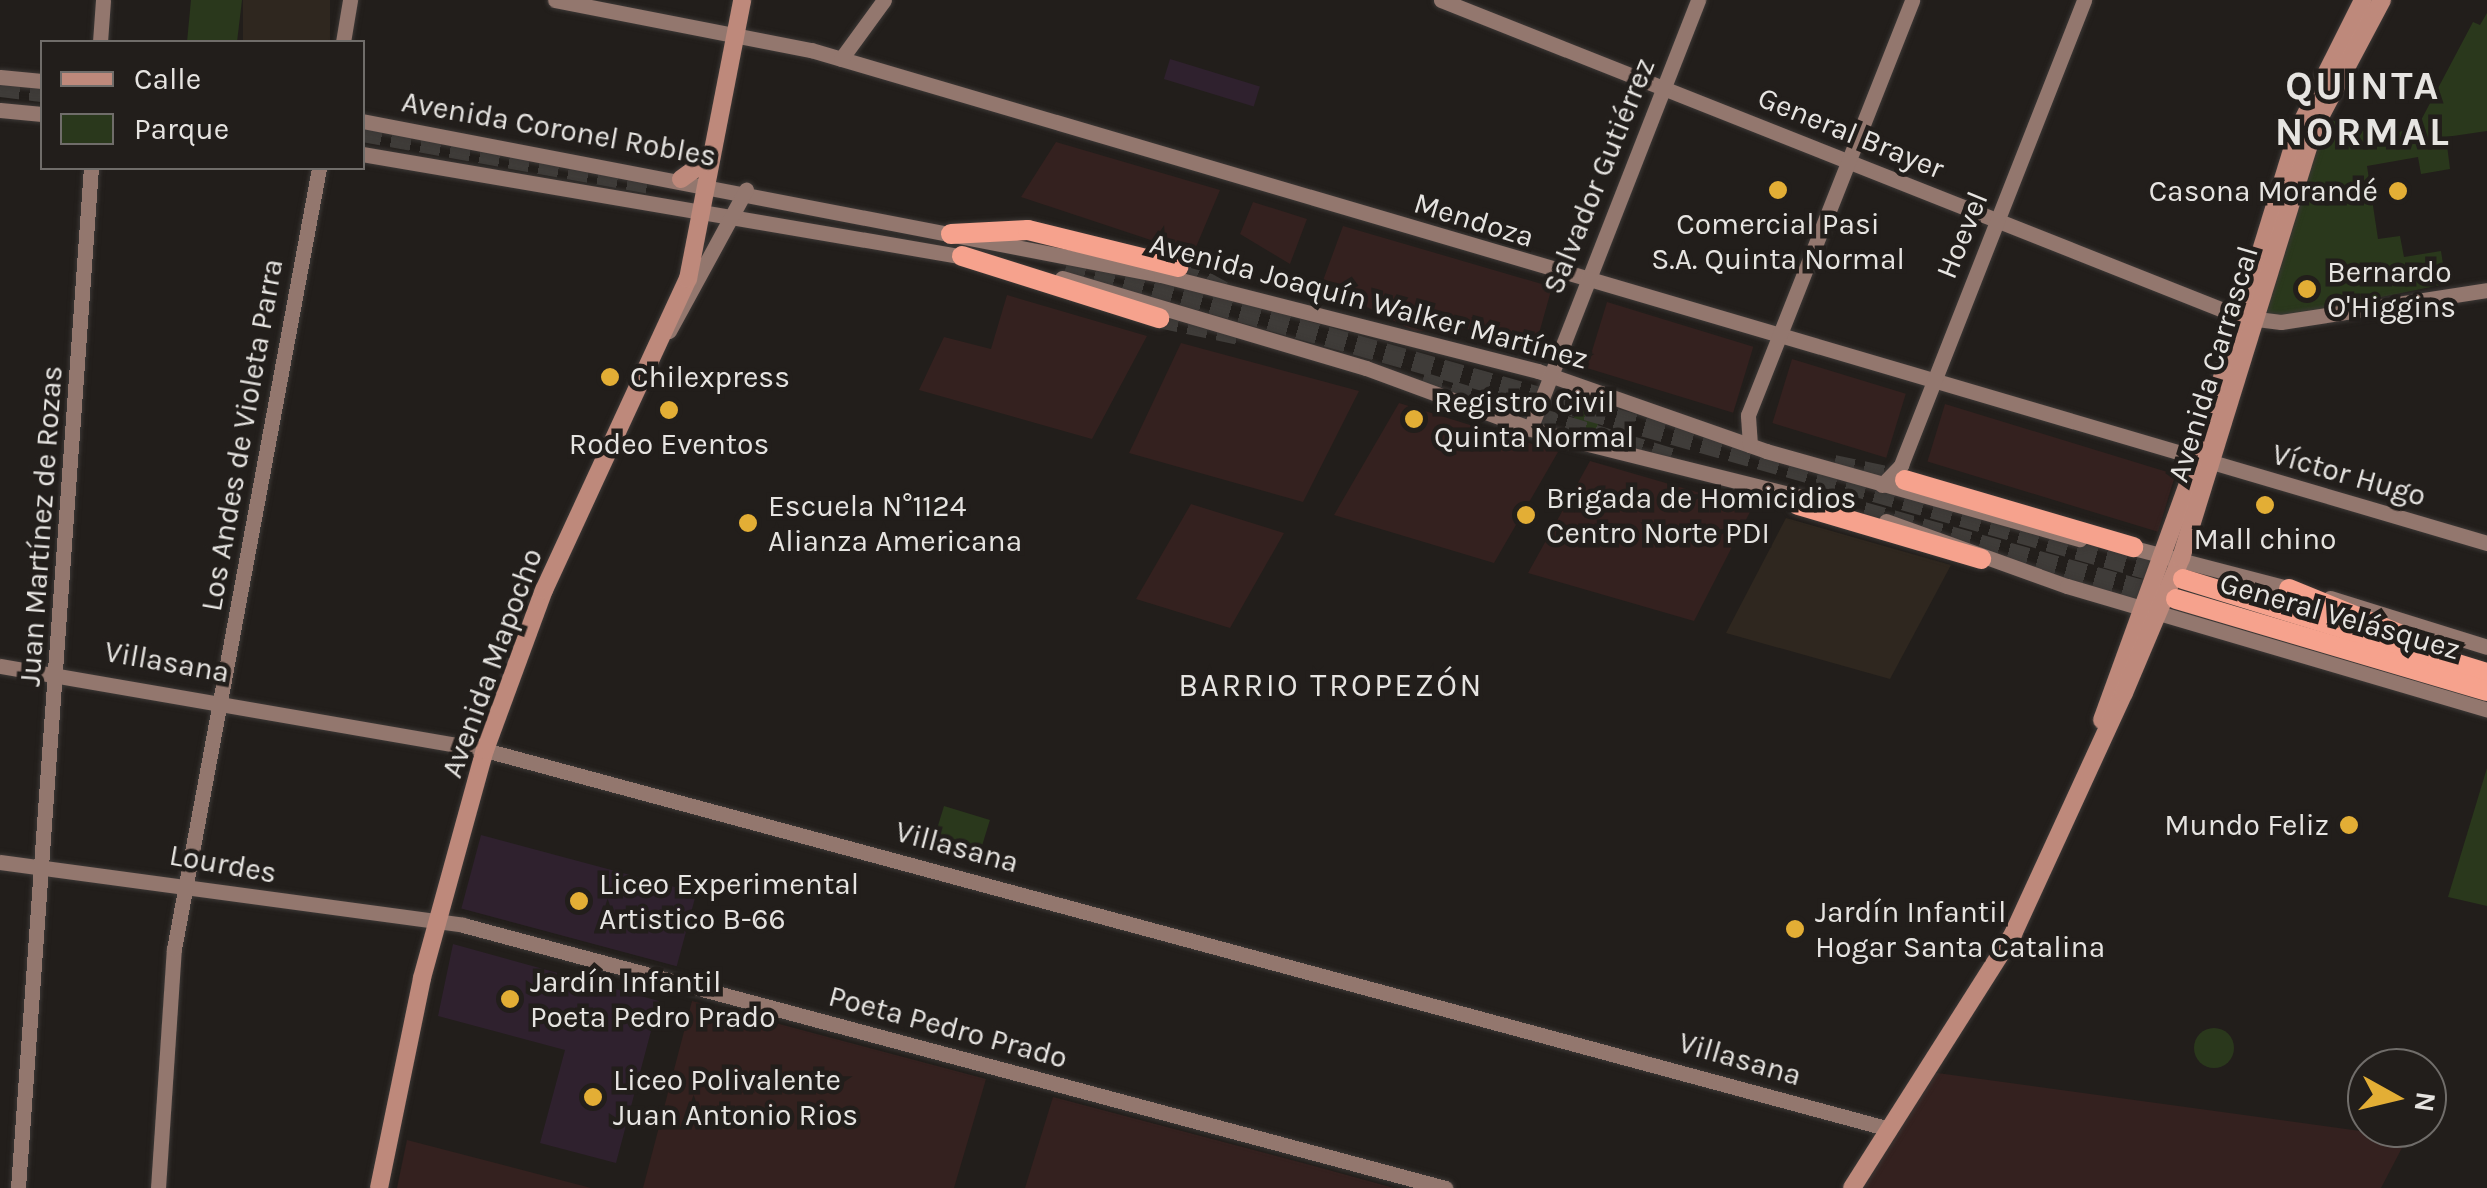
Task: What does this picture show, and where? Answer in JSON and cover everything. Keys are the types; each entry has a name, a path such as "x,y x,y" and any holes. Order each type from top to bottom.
{"highway":[{"path":"952,234 1028,230 1179,267"},
{"path":"962,256 1159,318"},
{"path":"1905,480 2133,548"},
{"path":"1798,505 1981,559"},
{"name":"General Velásquez","path":"2176,573 2486,682"},
{"path":"2290,589 2486,682"}],"main road":[{"path":"669,332 702,216 742,0"},
{"name":"Avenida Carrascal","path":"1852,1188 2012,934 2097,745 2151,611 2176,573 2299,128 2363,0"},
{"name":"Avenida Carrascal","path":"2248,319 2320,112 2382,0"},
{"path":"680,179 712,157"},
{"name":"Avenida Mapocho","path":"379,1188 436,924 486,750 544,590 669,332"}],"street":[{"path":"100,40 103,0"},
{"path":"342,40 350,0"},
{"name":"Mendoza","path":"555,0 736,34 841,59 2204,464"},
{"path":"841,59 884,0"},
{"name":"General Brayer","path":"1441,0 2248,319"},
{"name":"Salvador Gutiérrez","path":"1530,429 1698,0"},
{"path":"1750,445 1746,422 1912,0"},
{"name":"Hoevel","path":"1882,485 1900,467 2084,0"},
{"path":"0,78 40,82"},
{"path":"0,110 40,114"},
{"name":"Avenida Coronel Robles","path":"365,122 746,190"},
{"name":"Avenida Coronel Robles","path":"365,155 728,220"},
{"name":"Juan Martínez de Rozas","path":"18,1188 40,868 59,673 92,170"},
{"name":"Los Andes de Violeta Parra","path":"158,1188 171,967 320,170"},
{"name":"Avenida Mapocho","path":"669,332 746,190"},
{"name":"Avenida Joaquín Walker Martínez","path":"746,190 1162,275 1550,375 1750,445 1882,485 2042,532 2133,548 2176,573 2290,589 2487,647"},
{"name":"Avenida Joaquín Walker Martínez","path":"728,220 962,256 1271,339 1530,429 1761,483 1988,551 2067,586 2487,710"},
{"path":"2248,319 2487,290"},
{"name":"Víctor Hugo","path":"2204,464 2487,543"},
{"path":"1981,559 2067,586"},
{"name":"Villasana","path":"0,666 222,699 486,750 1890,1129"},
{"name":"Lourdes","path":"0,862 188,884 436,924"},
{"name":"Poeta Pedro Prado","path":"436,924 1446,1188"}],"shaded area":[{"path":"243,0 330,0 330,40 243,40"},
{"path":"1170,59 1260,86 1254,107 1164,79"},
{"path":"1056,142 1220,190 1193,254 1021,197"},
{"path":"1253,202 1307,219 1290,264 1240,234"},
{"path":"1343,226 1552,287 1533,355 1479,329 1414,331 1349,298 1345,305 1317,297"},
{"path":"1007,295 1147,336 1092,439 919,390 944,337 991,349"},
{"path":"1607,302 1753,347 1733,413 1587,368"},
{"path":"1181,343 1359,391 1303,502 1129,453"},
{"path":"1792,359 1906,394 1886,458 1772,423"},
{"path":"1399,403 1558,452 1494,563 1334,515"},
{"path":"1945,404 2175,474 2158,532 1927,461"},
{"path":"1590,461 1752,508 1694,621 1528,573"},
{"path":"1191,504 1284,533 1230,628 1136,599"},
{"path":"1786,518 1951,565 1890,679 1726,633"},
{"name":"Liceo Experimental Artistico B-66","path":"481,835 696,893 677,966 461,908"},
{"path":"453,944 659,1001 616,1163 540,1143 565,1050 438,1016"},
{"path":"692,1001 986,1079 954,1188 643,1188"},
{"path":"1930,1072 2347,1129 2347,1148 2402,1148 2381,1188 1861,1188"},
{"path":"1053,1097 1307,1164 1394,1188 1025,1188"},
{"path":"407,1140 591,1188 397,1188"}],"green space":[{"path":"191,0 242,0 237,40 187,40"},
{"path":"2487,13 2487,131 2446,137 2450,169 2421,174 2418,157 2367,166 2378,239 2400,236 2404,257 2441,251 2446,284 2272,319 2264,313 2325,118 2385,138 2419,124 2473,22 2480,25"},
{"path":"1569,387 1606,398 1593,441 1569,434 1578,404 1566,399"},
{"path":"2487,768 2487,906 2448,897"},
{"path":"944,806 990,820 981,848 936,834"},
{"path":"2214,1028 2228,1034 2234,1048 2228,1062 2214,1068 2200,1062 2194,1048 2200,1034"}],"tunnel":[{"path":"0,87 40,92"},
{"path":"365,133 651,184"},
{"path":"1067,263 2170,576"},
{"path":"1179,267 1224,292"},
{"path":"1159,318 1239,335"},
{"path":"1422,382 1677,460"},
{"path":"1834,465 1905,480"},
{"path":"1806,496 2163,596"}],"place":[{"name":"Comercial Pasi S.A. Quinta Normal","path":"1778,190"},
{"name":"Casona Morandé","path":"2398,191"},
{"name":"Bernardo O'Higgins","path":"2307,289"},
{"name":"Chilexpress","path":"610,377"},
{"name":"Rodeo Eventos","path":"669,410"},
{"name":"Registro Civil Quinta Normal","path":"1414,419"},
{"name":"Mall chino","path":"2265,505"},
{"name":"Brigada de Homicidios Centro Norte PDI","path":"1526,515"},
{"name":"Escuela N°1124 Alianza Americana","path":"748,523"},
{"name":"Mundo Feliz","path":"2349,825"},
{"name":"Liceo Experimental Artistico B-66","path":"579,901"},
{"name":"Jardín Infantil Hogar Santa Catalina","path":"1795,929"},
{"name":"Jardín Infantil Poeta Pedro Prado","path":"510,999"},
{"name":"Liceo Polivalente Juan Antonio Rios","path":"593,1097"}],"district":[{"name":"QUINTA NORMAL","path":"2363,109"},
{"name":"BARRIO TROPEZÓN","path":"1331,686"}]}
